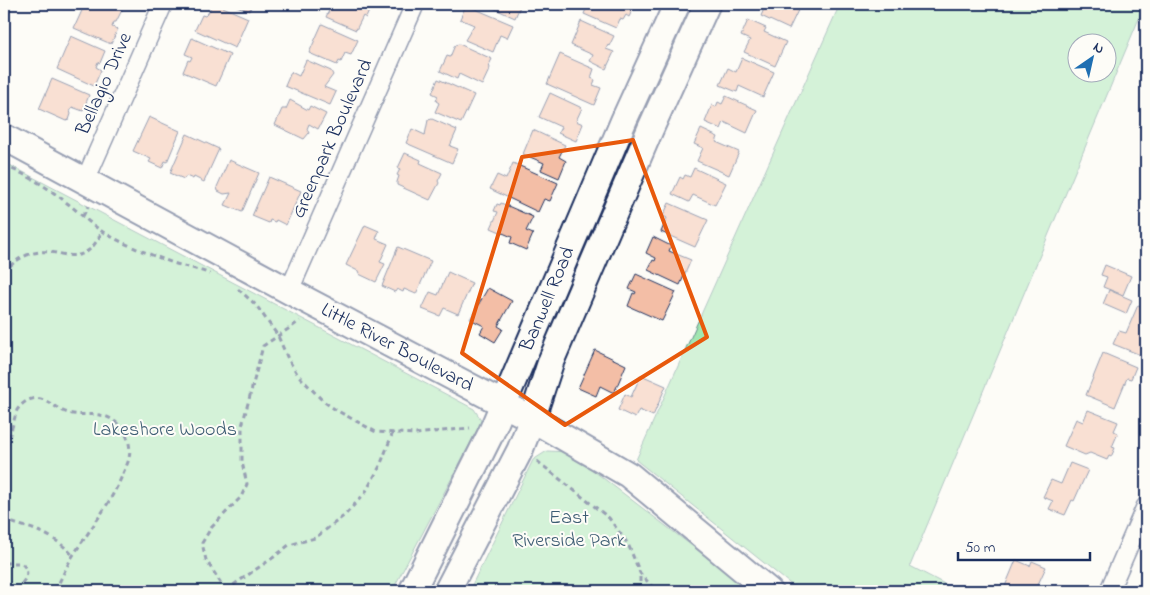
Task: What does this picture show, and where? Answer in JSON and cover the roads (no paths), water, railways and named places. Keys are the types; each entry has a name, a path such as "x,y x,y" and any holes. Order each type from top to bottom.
{"street":[{"name":"Bellagio Drive","path":"85,181 163,4"},
{"name":"Greenpark Boulevard","path":"289,291 415,4"},
{"name":"Banwell Road","path":"412,591 491,433 624,120 677,4"},
{"name":"Banwell Road","path":"448,591 520,450 551,361 650,130 707,4"},
{"path":"624,120 650,130"},
{"name":"Little River Boulevard","path":"4,137 289,291 532,418 629,475 769,591"},
{"path":"1109,591 1146,506"}],"park label":[{"name":"Lakeshore Woods","path":"165,430"},
{"name":"East Riverside Park","path":"569,530"}]}
